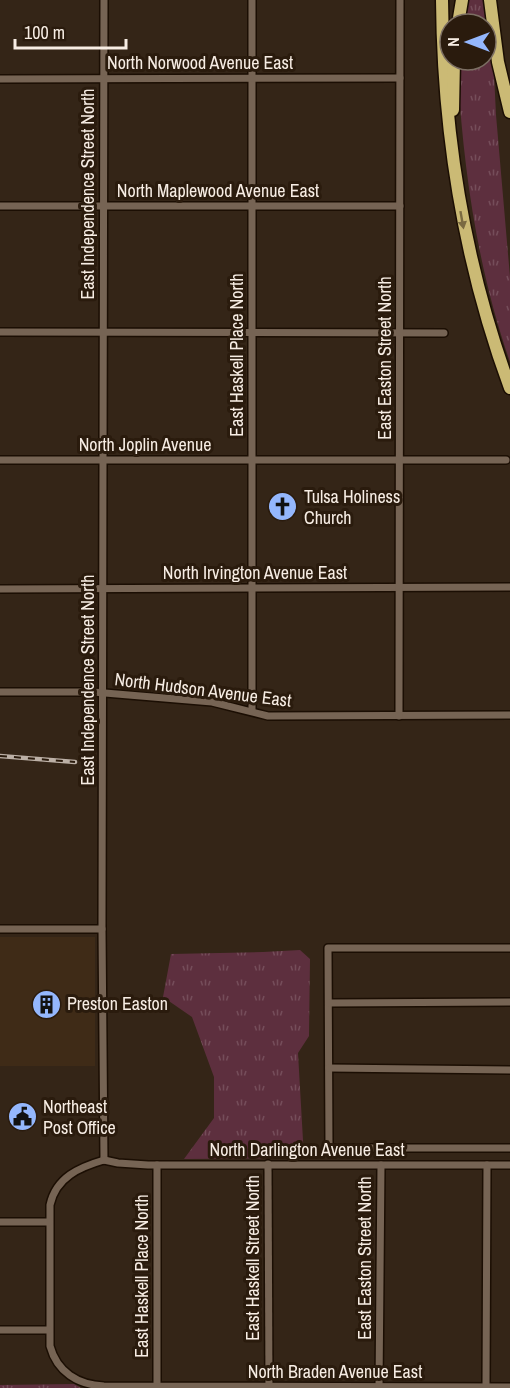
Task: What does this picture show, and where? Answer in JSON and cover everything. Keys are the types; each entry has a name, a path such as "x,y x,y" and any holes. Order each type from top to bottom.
{"highway":[{"path":"441,0 444,87 452,162 464,228 486,319 510,388"},
{"path":"490,0 498,62 510,112"},
{"path":"452,162 454,72"}],"street":[{"name":"East Independence Street North","path":"104,0 102,332 104,1160"},
{"name":"East Haskell Place North","path":"252,0 252,711"},
{"name":"East Easton Street North","path":"399,716 400,0"},
{"name":"North Norwood Avenue East","path":"0,79 400,78"},
{"name":"North Maplewood Avenue East","path":"0,206 400,206"},
{"path":"0,332 444,333"},
{"name":"North Joplin Avenue","path":"0,460 506,460"},
{"name":"North Irvington Avenue East","path":"0,589 510,587"},
{"name":"North Hudson Avenue East","path":"0,692 103,693 212,702 268,716 510,715"},
{"path":"0,928 102,929"},
{"path":"510,948 328,948 329,1068 510,1070"},
{"path":"329,1003 510,1002"},
{"name":"North Darlington Avenue East","path":"329,1068 330,1148 510,1148"},
{"path":"0,1330 49,1330 52,1198 63,1181 75,1170 104,1160"},
{"name":"North Darlington Avenue East","path":"104,1160 126,1164 157,1165 510,1165"},
{"name":"East Haskell Street North","path":"268,1164 269,1388"},
{"name":"East Haskell Place North","path":"157,1165 157,1387"},
{"name":"East Easton Street North","path":"380,1388 381,1165"},
{"path":"486,1387 487,1165"},
{"path":"0,1222 50,1222"},
{"name":"North Braden Avenue East","path":"49,1330 50,1346 58,1364 79,1382 94,1386 510,1387"}],"shaded area":[{"path":"0,937 95,937 95,1066 0,1066"}],"green space":[{"path":"466,0 485,0 487,12 465,12"},
{"path":"459,72 494,72 510,277 510,362 489,292 474,221 464,150"},
{"path":"300,950 310,959 309,1036 298,1053 304,1158 184,1159 214,1118 214,1077 192,1017 163,997 171,954"},
{"path":"74,1384 81,1388 0,1388 0,1385"}],"railway":[{"path":"0,756 75,762"}],"place":[{"name":"Tulsa Holiness Church","path":"283,507"},
{"name":"Preston Easton","path":"46,1004"},
{"name":"Northeast Post Office","path":"22,1117"}]}
